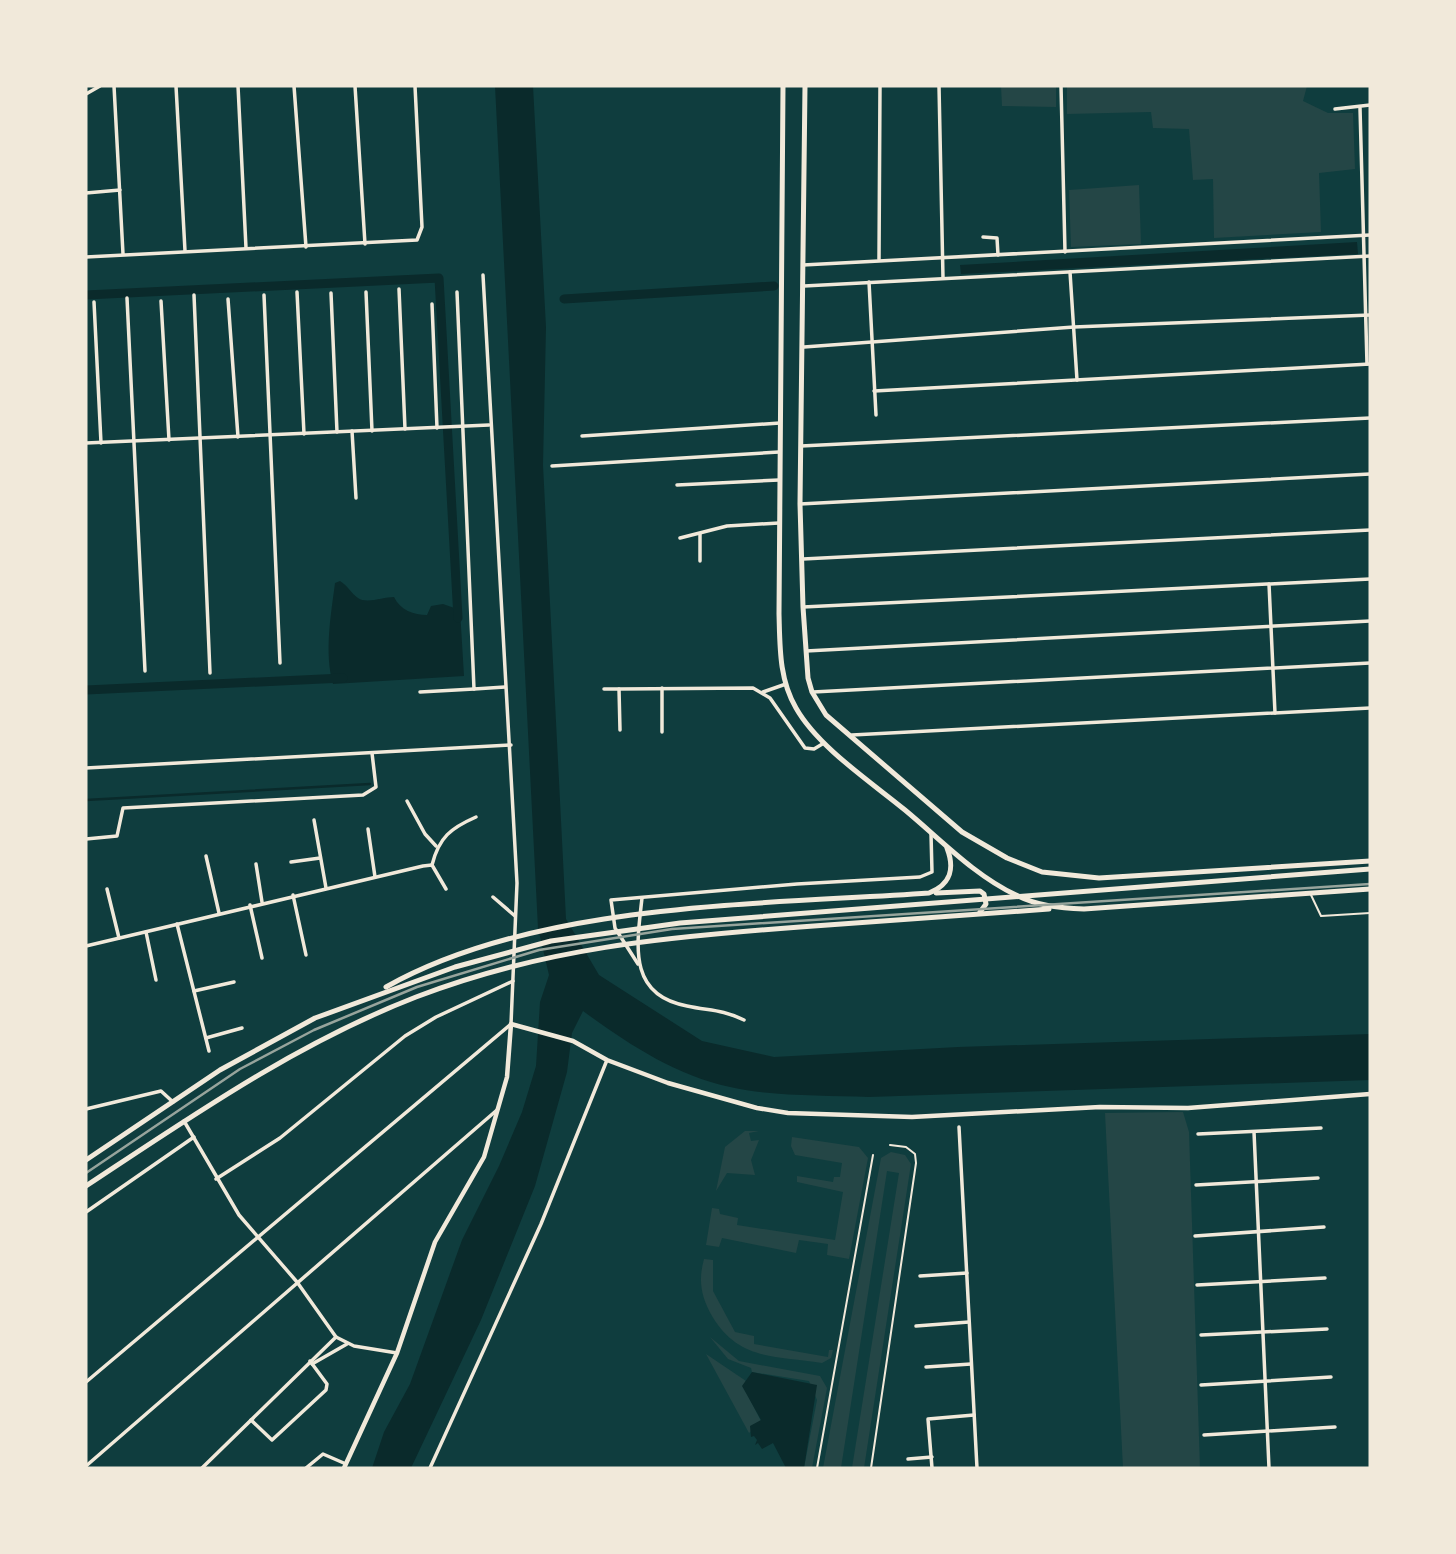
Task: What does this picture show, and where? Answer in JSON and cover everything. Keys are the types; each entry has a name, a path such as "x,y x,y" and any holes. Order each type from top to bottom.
{"main road":[{"path":"783,86 779,523 780,649 786,684 797,710 826,742 946,845 1014,895 1062,908"},
{"path":"805,86 804,346 800,504 804,651 812,692 826,715 962,832 1007,858 1042,872 1099,878 1370,861"},
{"path":"929,893 945,886 951,873 946,845"},
{"path":"86,1160 241,1058 315,1018 377,993 526,947 651,925 1370,869"},
{"path":"86,1186 255,1076 323,1039 446,986 553,955 655,938 1062,908 1370,889"},
{"path":"377,993 425,967 530,934 633,916 798,902 980,891 984,894 986,904 984,910 975,914"}],"street":[{"path":"86,94 100,86"},
{"path":"114,86 123,254"},
{"path":"176,86 184,251"},
{"path":"237,86 246,248"},
{"path":"294,86 306,247"},
{"path":"355,86 365,244"},
{"path":"86,257 409,242 422,235 415,86"},
{"path":"879,260 880,86"},
{"path":"939,86 943,278"},
{"path":"1061,86 1065,252"},
{"path":"1335,109 1370,105"},
{"path":"874,391 1368,364 1368,315 1361,238 1360,108"},
{"path":"86,193 120,190"},
{"path":"803,265 1361,238 1370,235"},
{"path":"983,237 997,238 998,255"},
{"path":"804,286 1370,256"},
{"path":"1070,272 1077,380"},
{"path":"306,1468 323,1454 345,1466 397,1353 435,1242 480,1166 508,1077 517,883 511,745 489,425 483,275"},
{"path":"869,282 876,415"},
{"path":"399,289 405,429"},
{"path":"297,292 304,434"},
{"path":"366,292 372,430"},
{"path":"457,292 474,689"},
{"path":"331,293 337,432"},
{"path":"194,295 210,673"},
{"path":"264,295 280,663"},
{"path":"127,298 145,671"},
{"path":"228,299 238,437"},
{"path":"161,301 169,440"},
{"path":"94,302 101,443"},
{"path":"432,304 440,428"},
{"path":"804,346 1074,327 1368,315"},
{"path":"801,446 1370,418"},
{"path":"582,436 780,423"},
{"path":"86,443 489,425"},
{"path":"352,431 356,498"},
{"path":"552,466 779,452"},
{"path":"800,504 1370,474"},
{"path":"677,485 779,480"},
{"path":"680,538 727,526 779,523"},
{"path":"802,559 1370,530"},
{"path":"700,534 700,561"},
{"path":"803,607 1370,579"},
{"path":"1269,584 1275,713"},
{"path":"804,651 1370,621"},
{"path":"812,692 1370,663"},
{"path":"763,692 786,684"},
{"path":"421,692 505,687"},
{"path":"662,688 662,732"},
{"path":"604,689 753,688 763,692 805,748 814,749 826,742"},
{"path":"619,689 620,730"},
{"path":"849,735 1370,708"},
{"path":"86,768 511,745"},
{"path":"86,839 117,836 123,808 363,795 376,787 372,753"},
{"path":"407,801 425,834 436,846"},
{"path":"446,889 432,864 436,846 454,826 476,817"},
{"path":"314,820 326,888"},
{"path":"368,829 375,877"},
{"path":"638,964 615,928 611,900 797,884 920,877 932,872 931,832"},
{"path":"206,856 219,913"},
{"path":"291,862 321,858"},
{"path":"256,864 262,902"},
{"path":"86,946 262,902 432,864"},
{"path":"107,889 119,938"},
{"path":"293,895 306,955"},
{"path":"493,897 515,916"},
{"path":"642,898 638,964 641,976 662,997 686,1006 710,1007 744,1020"},
{"path":"250,905 262,958"},
{"path":"177,924 209,1051"},
{"path":"146,932 156,980"},
{"path":"216,1179 280,1138 405,1036 436,1017 513,981"},
{"path":"194,991 234,982"},
{"path":"511,1024 573,1041 607,1060 668,1083 757,1108 808,1114 912,1117 1100,1107 1188,1108 1370,1094"},
{"path":"86,1382 256,1236 511,1024"},
{"path":"206,1038 242,1028"},
{"path":"430,1468 541,1224 607,1060"},
{"path":"86,1109 161,1091 173,1102"},
{"path":"86,1466 498,1109"},
{"path":"184,1121 216,1179 256,1236 297,1282 336,1336 347,1344 397,1353"},
{"path":"959,1127 977,1468"},
{"path":"1198,1134 1321,1128"},
{"path":"1254,1132 1269,1468"},
{"path":"86,1212 194,1137"},
{"path":"1196,1185 1318,1178"},
{"path":"1195,1236 1324,1227"},
{"path":"920,1276 967,1273"},
{"path":"1197,1285 1325,1278"},
{"path":"916,1326 969,1322"},
{"path":"1201,1335 1327,1329"},
{"path":"202,1468 336,1336"},
{"path":"311,1363 347,1344"},
{"path":"251,1420 269,1439 275,1439 326,1390 327,1384 311,1363"},
{"path":"926,1367 971,1364"},
{"path":"1201,1385 1331,1377"},
{"path":"932,1468 928,1419 975,1415"},
{"path":"1204,1435 1335,1427"},
{"path":"908,1459 932,1457"}],"lane":[{"path":"1310,893 1321,916 1370,912"},
{"path":"871,1468 916,1163 915,1154 905,1147 890,1145"},
{"path":"817,1468 873,1155"}],"shaded area":[{"path":"495,86 533,86 546,327 543,465 566,919 599,975 702,1041 774,1057 958,1047 1370,1034 1370,1080 869,1097 782,1094 730,1087 690,1075 653,1057 583,1011 572,1033 567,1072 535,1186 481,1320 411,1468 372,1468 384,1432 410,1384 462,1240 522,1112 536,1066 540,1002 549,975 538,928"},
{"path":"1001,86 1056,86 1056,107 1002,106"},
{"path":"1067,86 1307,86 1303,101 1328,113 1353,113 1355,169 1319,173 1321,232 1214,238 1213,179 1193,180 1189,129 1153,128 1151,112 1067,114"},
{"path":"1139,185 1141,244 1071,247 1069,190"},
{"path":"1357,242 1358,254 961,274 960,265"},
{"path":"340,581 362,600 394,597 408,611 417,614 427,615 431,606 443,604 460,610 464,676 333,684 329,634 335,583"},
{"path":"1183,1112 1189,1132 1200,1468 1123,1468 1105,1113"},
{"path":"745,1131 759,1131 749,1133 751,1141 759,1140 751,1160 755,1175 727,1173 716,1191 725,1147"},
{"path":"792,1137 859,1147 868,1158 849,1259 827,1255 828,1244 799,1240 796,1253 722,1238 719,1247 706,1245 712,1208 719,1209 720,1214 738,1218 737,1225 835,1240 843,1192 797,1182 797,1176 833,1182 834,1177 840,1177 842,1163 795,1155 791,1146"},
{"path":"891,1152 905,1155 911,1164 864,1468 852,1468 899,1173 887,1171 841,1468 823,1468 881,1158"},
{"path":"704,1259 713,1260 713,1291 735,1332 754,1336 754,1344 828,1357 829,1350 833,1350 831,1358 822,1363 773,1356 746,1349 734,1341 723,1331 705,1302 701,1281"},
{"path":"710,1337 739,1361 820,1376 827,1388 812,1468 804,1468 817,1400 809,1381 752,1372 751,1368 728,1359"},
{"path":"706,1354 746,1381 743,1386 761,1421 749,1433"},
{"path":"752,1372 817,1385 804,1468 786,1468 773,1443 762,1449 758,1443 755,1445 757,1440 754,1436 751,1437 750,1426 761,1420 742,1386"}],"waterway":[{"path":"86,295 439,278 458,618"},
{"path":"564,299 774,286"},
{"path":"86,690 343,678"},
{"path":"86,800 370,784"}],"railway":[{"path":"86,1173 240,1069 314,1030 417,987 539,950 672,929 1370,884"}]}
